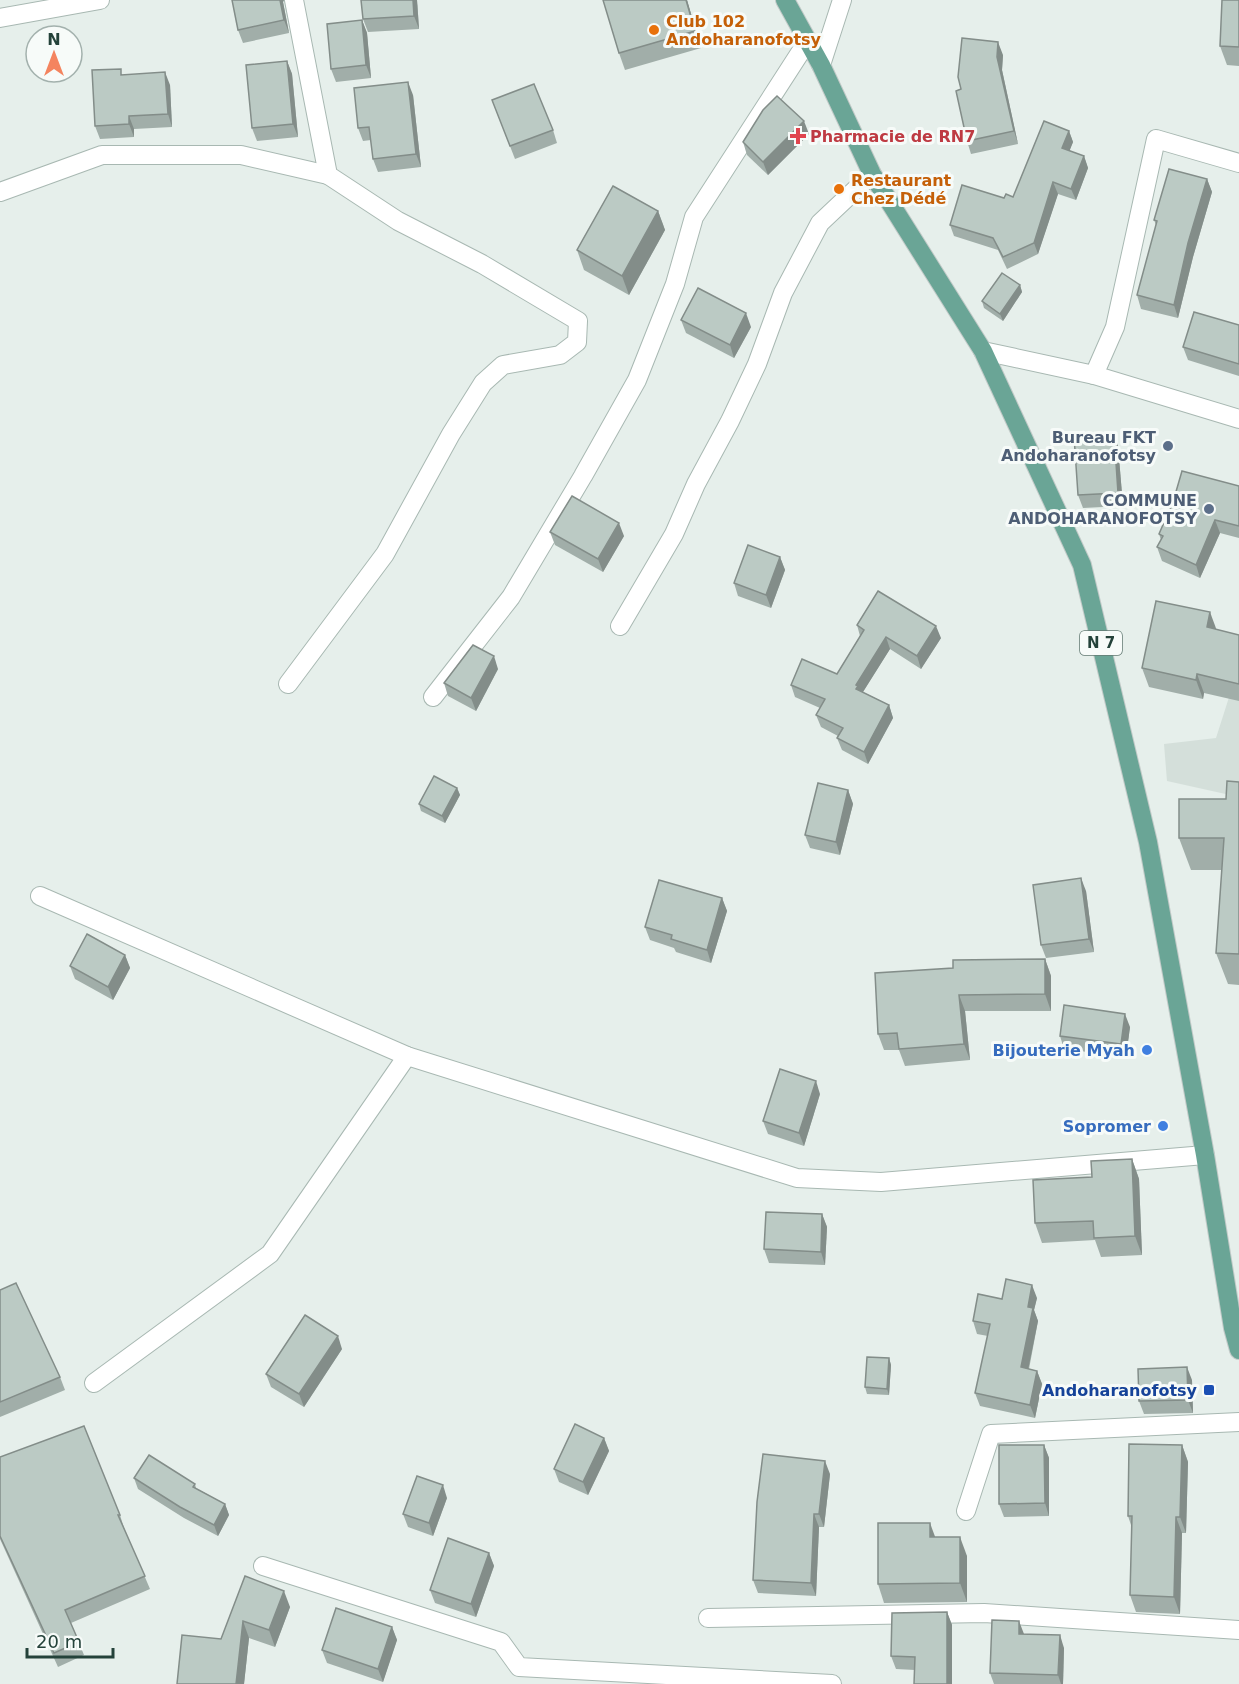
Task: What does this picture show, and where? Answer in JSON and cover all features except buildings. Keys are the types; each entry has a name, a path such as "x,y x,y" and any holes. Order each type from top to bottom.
{"main road":[{"name":"N 7","path":"785,0 821,65 872,174 983,351 1082,565 1148,842 1205,1155 1233,1328 1239,1350"}],"street":[{"path":"0,18 100,0"},
{"path":"294,0 328,175"},
{"path":"821,65 842,0"},
{"path":"433,697 511,597 584,476 637,380 675,284 694,217 807,42"},
{"path":"1095,375 1115,327 1156,139 1239,163"},
{"path":"0,192 102,155 242,155 328,175 398,221 482,264 578,321 577,342 560,355 503,365 483,383 385,554 288,684"},
{"path":"620,626 674,534 696,484 757,364 783,293 820,223 872,174"},
{"path":"983,351 1095,375 1239,418"},
{"path":"40,896 407,1056 797,1178 881,1182 1205,1155"},
{"path":"94,1383 270,1254 407,1056"},
{"path":"966,1511 991,1434 1239,1422"},
{"path":"263,1566 501,1642 519,1666 832,1684"},
{"path":"708,1618 984,1614 1239,1630"}],"shaded area":[{"path":"1239,666 1239,797 1167,781 1164,744 1216,738"}],"place":[{"name":"Club 102 Andoharanofotsy","path":"654,30"},
{"name":"Pharmacie de RN7","path":"798,136"},
{"name":"Restaurant Chez Dédé","path":"839,189"},
{"name":"Bureau FKT Andoharanofotsy","path":"1168,446"},
{"name":"COMMUNE ANDOHARANOFOTSY","path":"1209,509"},
{"name":"Bijouterie Myah","path":"1147,1050"},
{"name":"Sopromer","path":"1163,1126"},
{"name":"Andoharanofotsy","path":"1209,1390"}]}
